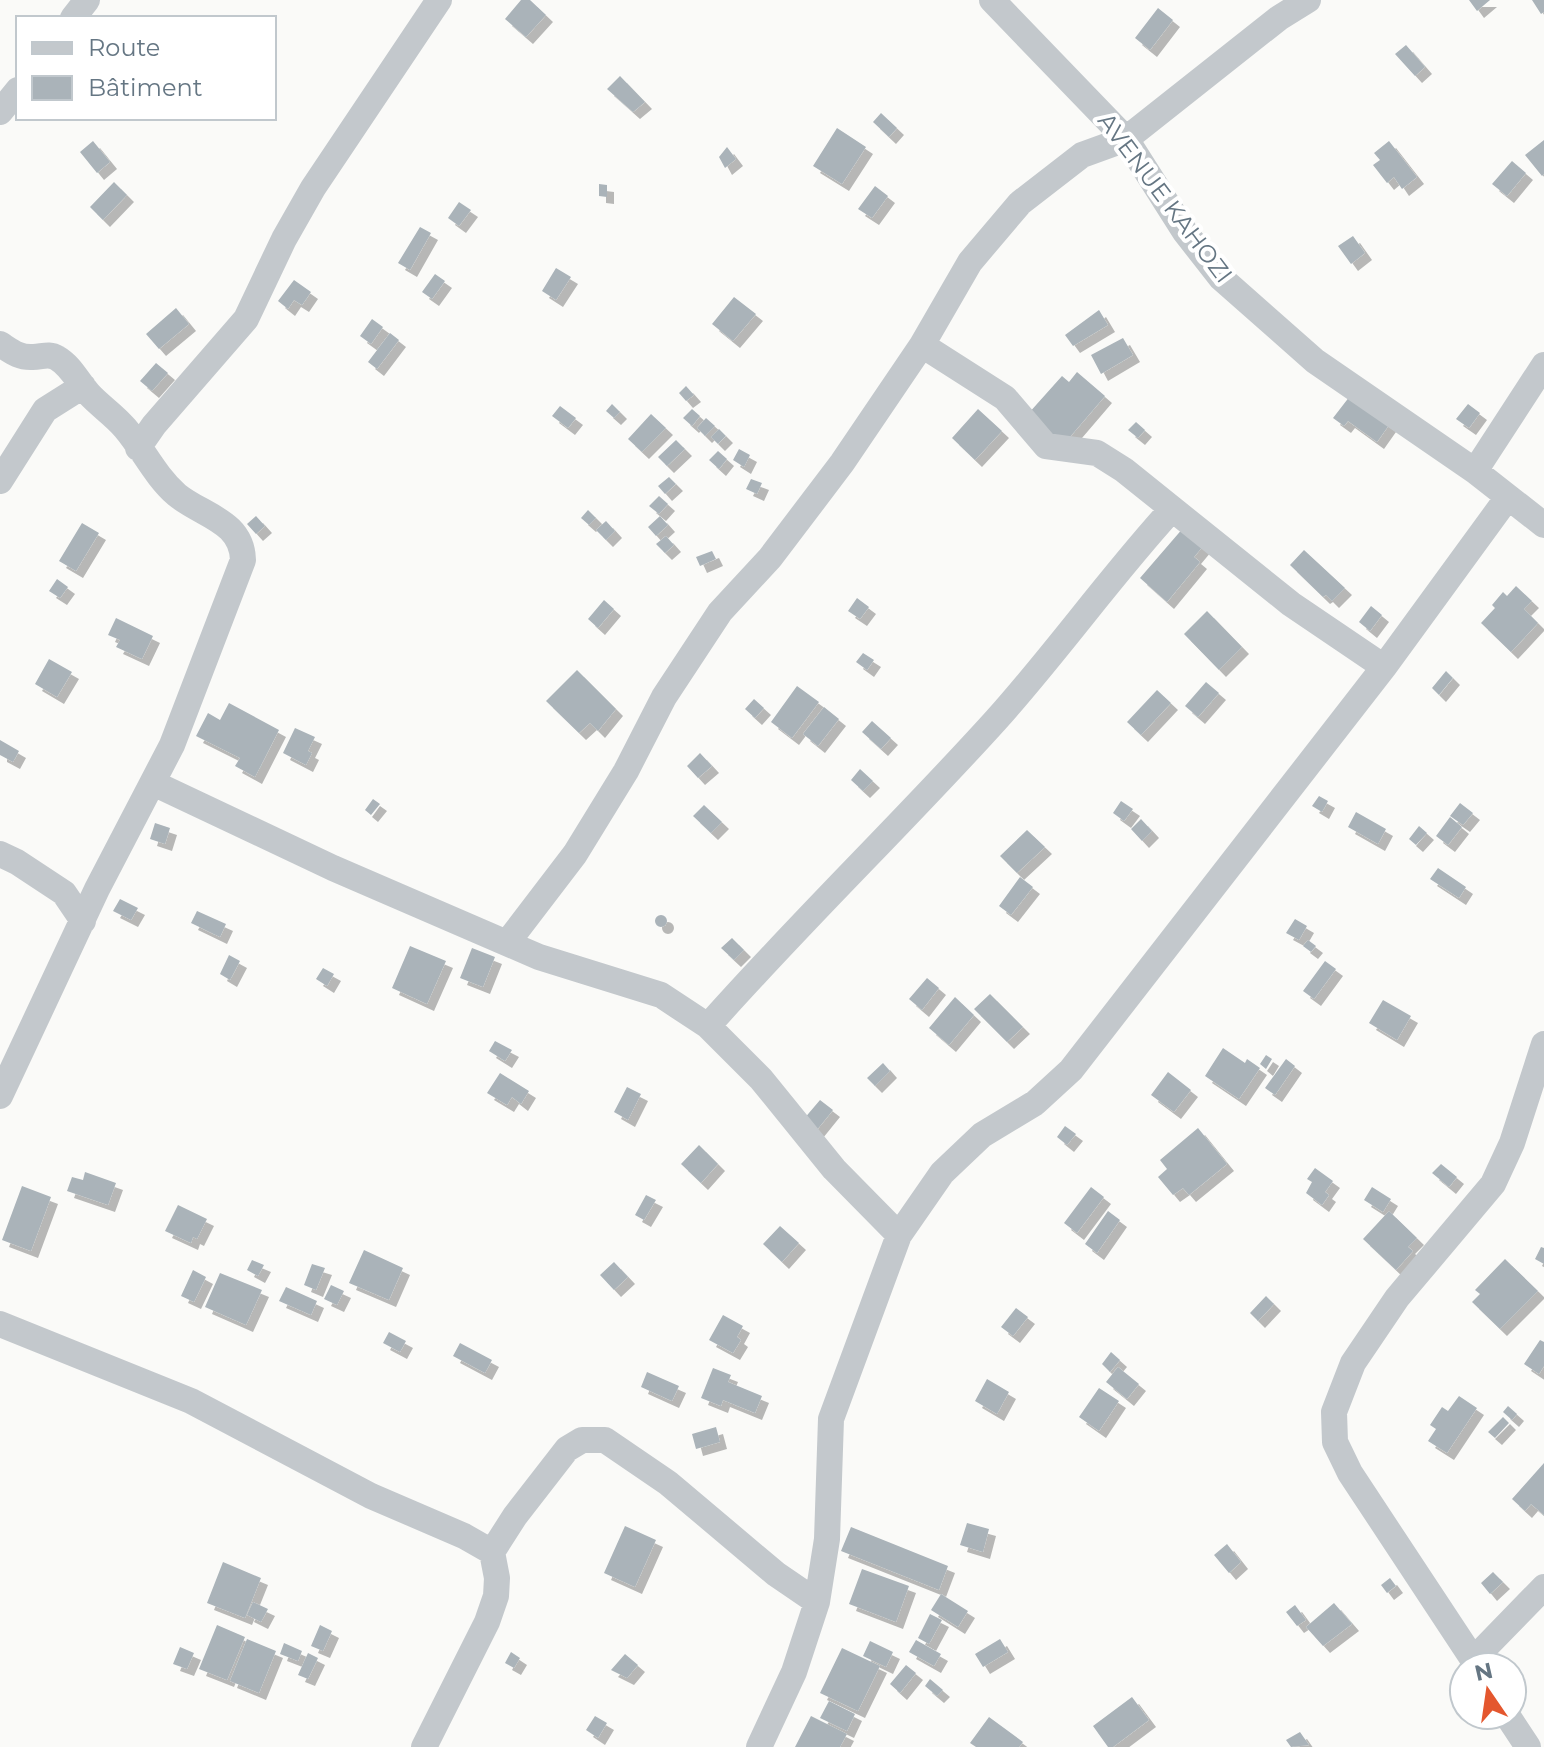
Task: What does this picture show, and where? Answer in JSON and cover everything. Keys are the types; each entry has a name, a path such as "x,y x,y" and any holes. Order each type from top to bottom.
{"street":[{"path":"75,16 87,0"},
{"path":"138,448 154,425 246,319 284,239 313,188 373,103 439,0"},
{"name":"AVENUE KAHOZI","path":"992,0 1126,139 1185,232 1221,278 1315,361 1475,471 1544,525"},
{"path":"507,943 575,854 626,771 664,697 720,612 770,558 842,463 922,345 970,262 1020,203 1082,155 1126,139 1279,18 1308,0"},
{"path":"0,112 16,92"},
{"path":"0,344 17,355 58,358 126,429 178,496 218,519 235,534 242,548 243,560 172,745 83,921 0,1096"},
{"path":"922,345 1005,398 1046,446 1097,453 1124,470 1291,604 1384,667"},
{"path":"1475,471 1544,365"},
{"path":"0,481 45,410 83,386"},
{"path":"759,1747 794,1672 817,1602 827,1539 831,1419 899,1235 942,1173 982,1135 1035,1103 1071,1070 1384,667 1508,497"},
{"path":"708,1026 1003,711 1172,509"},
{"path":"153,783 333,868 539,957 661,995 708,1026 761,1079 834,1169 899,1235"},
{"path":"0,854 64,893 83,921"},
{"path":"1468,1651 1350,1473 1335,1442 1334,1412 1353,1363 1397,1298 1493,1184 1512,1143 1544,1044"},
{"path":"0,1324 191,1401 371,1496 464,1536 492,1552"},
{"path":"424,1747 496,1596 497,1578 492,1552 515,1516 567,1449 582,1440 605,1440 668,1483 776,1574 817,1602"},
{"path":"1486,1651 1544,1587"}],"building":[{"path":"521,0 530,0 546,15 526,37 505,19"},
{"path":"1469,0 1490,0 1477,11"},
{"path":"1532,0 1544,0 1544,12 1541,14"},
{"path":"1158,8 1173,20 1150,50 1135,38"},
{"path":"1406,45 1425,67 1415,76 1395,54"},
{"path":"620,76 645,102 633,112 607,89"},
{"path":"881,113 897,128 889,137 873,122"},
{"path":"837,128 866,147 842,184 813,166"},
{"path":"1544,140 1544,174 1542,176 1525,155"},
{"path":"93,141 110,162 97,173 80,152"},
{"path":"1389,141 1417,177 1402,189 1394,177 1387,183 1373,165 1380,160 1374,153"},
{"path":"727,147 736,159 725,168 719,157"},
{"path":"1512,161 1526,173 1507,196 1492,184"},
{"path":"114,182 127,195 103,220 90,207"},
{"path":"599,184 607,185 607,197 599,196"},
{"path":"875,186 888,196 872,218 858,209"},
{"path":"459,202 471,210 459,226 448,218"},
{"path":"420,227 431,233 410,270 398,263"},
{"path":"1353,236 1365,253 1351,264 1338,246"},
{"path":"556,268 571,277 556,300 542,291"},
{"path":"435,274 445,281 432,299 422,292"},
{"path":"294,280 311,292 302,305 294,300 288,309 278,301"},
{"path":"734,297 756,314 733,341 712,324"},
{"path":"176,308 189,324 159,349 146,334"},
{"path":"1099,310 1108,325 1073,346 1065,335"},
{"path":"372,319 383,327 371,344 360,336"},
{"path":"390,333 399,340 377,369 368,362"},
{"path":"1123,338 1133,355 1101,374 1091,355"},
{"path":"156,363 168,373 152,391 140,381"},
{"path":"1077,372 1105,396 1063,445 1028,414 1062,376 1069,382"},
{"path":"686,386 694,395 686,401 679,393"},
{"path":"1350,396 1389,425 1377,442 1348,421 1344,426 1333,418"},
{"path":"612,404 620,412 614,418 606,411"},
{"path":"1468,404 1480,413 1469,428 1456,419"},
{"path":"560,406 576,418 568,428 552,416"},
{"path":"692,409 700,416 692,426 683,418"},
{"path":"978,409 1002,431 975,460 952,438"},
{"path":"651,414 666,428 642,452 628,439"},
{"path":"706,418 715,426 705,436 697,428"},
{"path":"1136,422 1145,430 1138,438 1128,430"},
{"path":"719,429 726,436 718,444 711,437"},
{"path":"676,440 685,449 667,466 658,457"},
{"path":"739,449 750,455 744,467 733,460"},
{"path":"718,451 727,459 719,469 709,460"},
{"path":"669,477 676,484 665,494 658,486"},
{"path":"751,479 762,483 757,494 746,489"},
{"path":"659,496 668,504 659,514 649,506"},
{"path":"588,510 596,518 589,525 581,518"},
{"path":"256,516 265,526 256,534 247,524"},
{"path":"660,516 668,525 656,536 648,527"},
{"path":"606,521 615,531 606,540 596,530"},
{"path":"82,523 99,533 76,571 59,561"},
{"path":"1184,527 1204,545 1194,557 1200,562 1167,602 1140,578"},
{"path":"666,536 674,545 665,553 656,544"},
{"path":"1304,550 1345,588 1332,601 1326,595 1323,597 1290,565"},
{"path":"712,551 716,559 700,566 696,557"},
{"path":"57,579 68,587 60,598 49,591"},
{"path":"1516,586 1532,601 1524,609 1538,623 1511,652 1481,623 1495,608 1492,605 1503,592 1507,596"},
{"path":"857,598 869,607 860,619 848,611"},
{"path":"604,600 614,609 598,628 588,619"},
{"path":"1371,606 1382,615 1370,631 1359,622"},
{"path":"1207,611 1242,647 1219,670 1184,634"},
{"path":"116,618 153,636 142,659 116,647 120,640 108,635"},
{"path":"863,653 874,660 867,670 856,662"},
{"path":"49,659 72,672 57,697 35,684"},
{"path":"577,670 616,709 598,731 590,723 579,733 546,701"},
{"path":"1446,671 1453,678 1439,695 1432,688"},
{"path":"1206,682 1219,693 1198,717 1185,706"},
{"path":"797,686 819,702 792,738 771,722"},
{"path":"1157,690 1171,703 1141,735 1127,722"},
{"path":"754,699 764,708 755,718 745,709"},
{"path":"229,703 279,730 255,777 235,766 240,758 196,736 208,713 220,720"},
{"path":"824,707 839,719 818,746 803,734"},
{"path":"872,721 891,738 881,749 862,732"},
{"path":"295,728 315,737 306,765 283,753"},
{"path":"0,740 19,751 13,762 0,755"},
{"path":"700,753 712,766 698,778 687,766"},
{"path":"860,769 873,781 863,791 851,780"},
{"path":"1319,796 1328,801 1322,812 1312,806"},
{"path":"373,799 380,804 371,815 365,810"},
{"path":"1121,801 1133,809 1124,821 1113,813"},
{"path":"1460,803 1473,813 1463,825 1450,816"},
{"path":"704,805 722,822 711,833 693,816"},
{"path":"1356,812 1386,829 1378,844 1348,827"},
{"path":"1450,817 1462,827 1448,845 1436,836"},
{"path":"1141,819 1152,831 1142,841 1131,829"},
{"path":"155,823 170,828 165,844 150,839"},
{"path":"1419,826 1427,833 1416,845 1409,839"},
{"path":"1027,830 1045,847 1017,873 1000,856"},
{"path":"1438,868 1466,887 1459,898 1430,879"},
{"path":"1020,877 1033,887 1011,915 999,906"},
{"path":"120,899 138,908 131,920 113,911"},
{"path":"197,911 226,924 220,937 191,923"},
{"path":"661,915 667,921 661,927 655,921"},
{"path":"1295,919 1307,926 1299,940 1286,933"},
{"path":"732,938 744,950 734,960 721,948"},
{"path":"1308,940 1316,946 1311,952 1303,946"},
{"path":"410,946 446,961 427,1004 392,988"},
{"path":"472,948 495,957 483,987 460,978"},
{"path":"229,955 240,961 230,980 220,974"},
{"path":"1325,961 1336,969 1314,999 1303,991"},
{"path":"323,968 334,974 327,986 316,979"},
{"path":"927,978 939,988 922,1010 909,999"},
{"path":"990,994 1023,1027 1007,1042 974,1009"},
{"path":"955,997 974,1015 949,1045 929,1028"},
{"path":"1383,1000 1411,1016 1397,1040 1369,1023"},
{"path":"495,1041 512,1050 505,1061 489,1051"},
{"path":"1223,1048 1245,1063 1247,1059 1260,1068 1239,1099 1205,1076"},
{"path":"1266,1055 1272,1059 1266,1069 1260,1064"},
{"path":"1286,1059 1295,1066 1275,1095 1265,1088"},
{"path":"883,1063 890,1071 875,1086 867,1078"},
{"path":"1168,1072 1191,1090 1174,1112 1151,1095"},
{"path":"500,1073 529,1091 521,1104 512,1097 507,1105 487,1093"},
{"path":"627,1087 641,1094 628,1120 614,1112"},
{"path":"820,1100 833,1110 816,1131 803,1120"},
{"path":"1065,1126 1076,1134 1067,1145 1057,1137"},
{"path":"1198,1128 1227,1164 1189,1195 1183,1188 1173,1195 1158,1177 1167,1169 1160,1160"},
{"path":"699,1145 718,1164 701,1183 681,1164"},
{"path":"1441,1164 1457,1177 1449,1187 1432,1173"},
{"path":"1315,1168 1333,1181 1325,1192 1329,1195 1322,1205 1306,1193 1312,1182 1307,1179"},
{"path":"85,1172 116,1183 108,1205 67,1191 72,1177 83,1180"},
{"path":"22,1186 51,1197 31,1251 2,1240"},
{"path":"1091,1187 1104,1197 1077,1233 1064,1223"},
{"path":"1372,1187 1391,1199 1383,1212 1364,1200"},
{"path":"646,1195 656,1200 644,1220 635,1215"},
{"path":"178,1205 207,1219 197,1239 193,1237 191,1243 165,1231"},
{"path":"1108,1211 1120,1220 1097,1253 1085,1244"},
{"path":"1389,1211 1417,1238 1408,1247 1413,1251 1396,1270 1363,1239"},
{"path":"780,1226 799,1243 782,1262 763,1244"},
{"path":"1541,1247 1544,1248 1544,1264 1535,1259"},
{"path":"364,1250 403,1268 389,1300 349,1283"},
{"path":"1505,1259 1538,1291 1500,1329 1472,1302 1480,1294 1475,1290"},
{"path":"252,1260 264,1265 258,1276 247,1270"},
{"path":"614,1262 628,1277 614,1290 600,1275"},
{"path":"312,1264 325,1268 316,1290 304,1285"},
{"path":"193,1270 206,1277 194,1302 181,1296"},
{"path":"220,1273 262,1290 246,1325 205,1307"},
{"path":"331,1285 344,1291 337,1305 324,1299"},
{"path":"286,1287 317,1301 311,1315 279,1301"},
{"path":"1266,1296 1274,1304 1258,1321 1250,1313"},
{"path":"1016,1308 1028,1317 1013,1336 1001,1327"},
{"path":"723,1315 743,1326 737,1337 741,1340 733,1353 709,1340"},
{"path":"389,1332 406,1341 400,1352 383,1343"},
{"path":"1540,1340 1544,1342 1544,1366 1539,1374 1524,1364"},
{"path":"460,1343 492,1360 485,1373 453,1356"},
{"path":"1111,1352 1120,1360 1110,1372 1102,1364"},
{"path":"1118,1367 1139,1384 1127,1399 1106,1382"},
{"path":"713,1368 731,1375 728,1382 762,1396 755,1413 723,1400 721,1406 701,1398"},
{"path":"647,1372 679,1386 672,1401 641,1387"},
{"path":"987,1379 1009,1392 997,1414 975,1401"},
{"path":"1099,1388 1119,1401 1099,1431 1079,1417"},
{"path":"1459,1396 1477,1408 1447,1453 1428,1441 1436,1429 1430,1425 1442,1407 1448,1411"},
{"path":"1508,1406 1517,1414 1512,1420 1503,1412"},
{"path":"1503,1417 1509,1423 1495,1438 1488,1432"},
{"path":"716,1427 720,1442 696,1449 692,1434"},
{"path":"1544,1463 1544,1515 1531,1504 1525,1511 1512,1499"},
{"path":"967,1523 989,1529 983,1552 960,1545"},
{"path":"625,1526 656,1540 635,1587 604,1573"},
{"path":"851,1527 948,1566 939,1590 841,1551"},
{"path":"1227,1544 1241,1562 1229,1573 1214,1555"},
{"path":"223,1562 261,1578 245,1618 207,1603"},
{"path":"862,1569 909,1586 896,1622 849,1604"},
{"path":"1493,1572 1503,1582 1490,1594 1481,1583"},
{"path":"1390,1578 1396,1586 1387,1593 1381,1585"},
{"path":"941,1594 968,1611 958,1627 931,1610"},
{"path":"253,1602 268,1609 261,1622 247,1615"},
{"path":"1334,1603 1352,1624 1323,1646 1306,1627"},
{"path":"1295,1605 1306,1620 1297,1626 1286,1612"},
{"path":"930,1614 942,1620 929,1644 918,1638"},
{"path":"217,1625 245,1637 227,1680 199,1669"},
{"path":"320,1625 332,1631 323,1651 311,1646"},
{"path":"247,1639 276,1651 259,1693 230,1681"},
{"path":"1000,1639 1008,1652 983,1667 975,1654"},
{"path":"916,1640 941,1654 934,1666 909,1652"},
{"path":"870,1641 893,1652 886,1667 863,1656"},
{"path":"284,1643 302,1651 298,1661 280,1654"},
{"path":"180,1647 194,1653 187,1669 173,1664"},
{"path":"842,1648 880,1666 858,1711 820,1693"},
{"path":"511,1652 520,1658 514,1668 505,1663"},
{"path":"308,1653 318,1658 308,1679 298,1675"},
{"path":"625,1654 638,1665 627,1678 611,1670"},
{"path":"906,1665 916,1673 900,1693 890,1684"},
{"path":"930,1679 943,1690 937,1696 925,1686"},
{"path":"1132,1697 1149,1720 1113,1747 1108,1747 1093,1726"},
{"path":"829,1701 855,1714 847,1731 820,1718"},
{"path":"595,1716 607,1723 598,1738 586,1730"},
{"path":"811,1716 847,1734 840,1747 795,1747"},
{"path":"989,1717 1023,1742 1019,1747 976,1747 970,1743"},
{"path":"1300,1732 1309,1745 1291,1747 1286,1740"}]}
